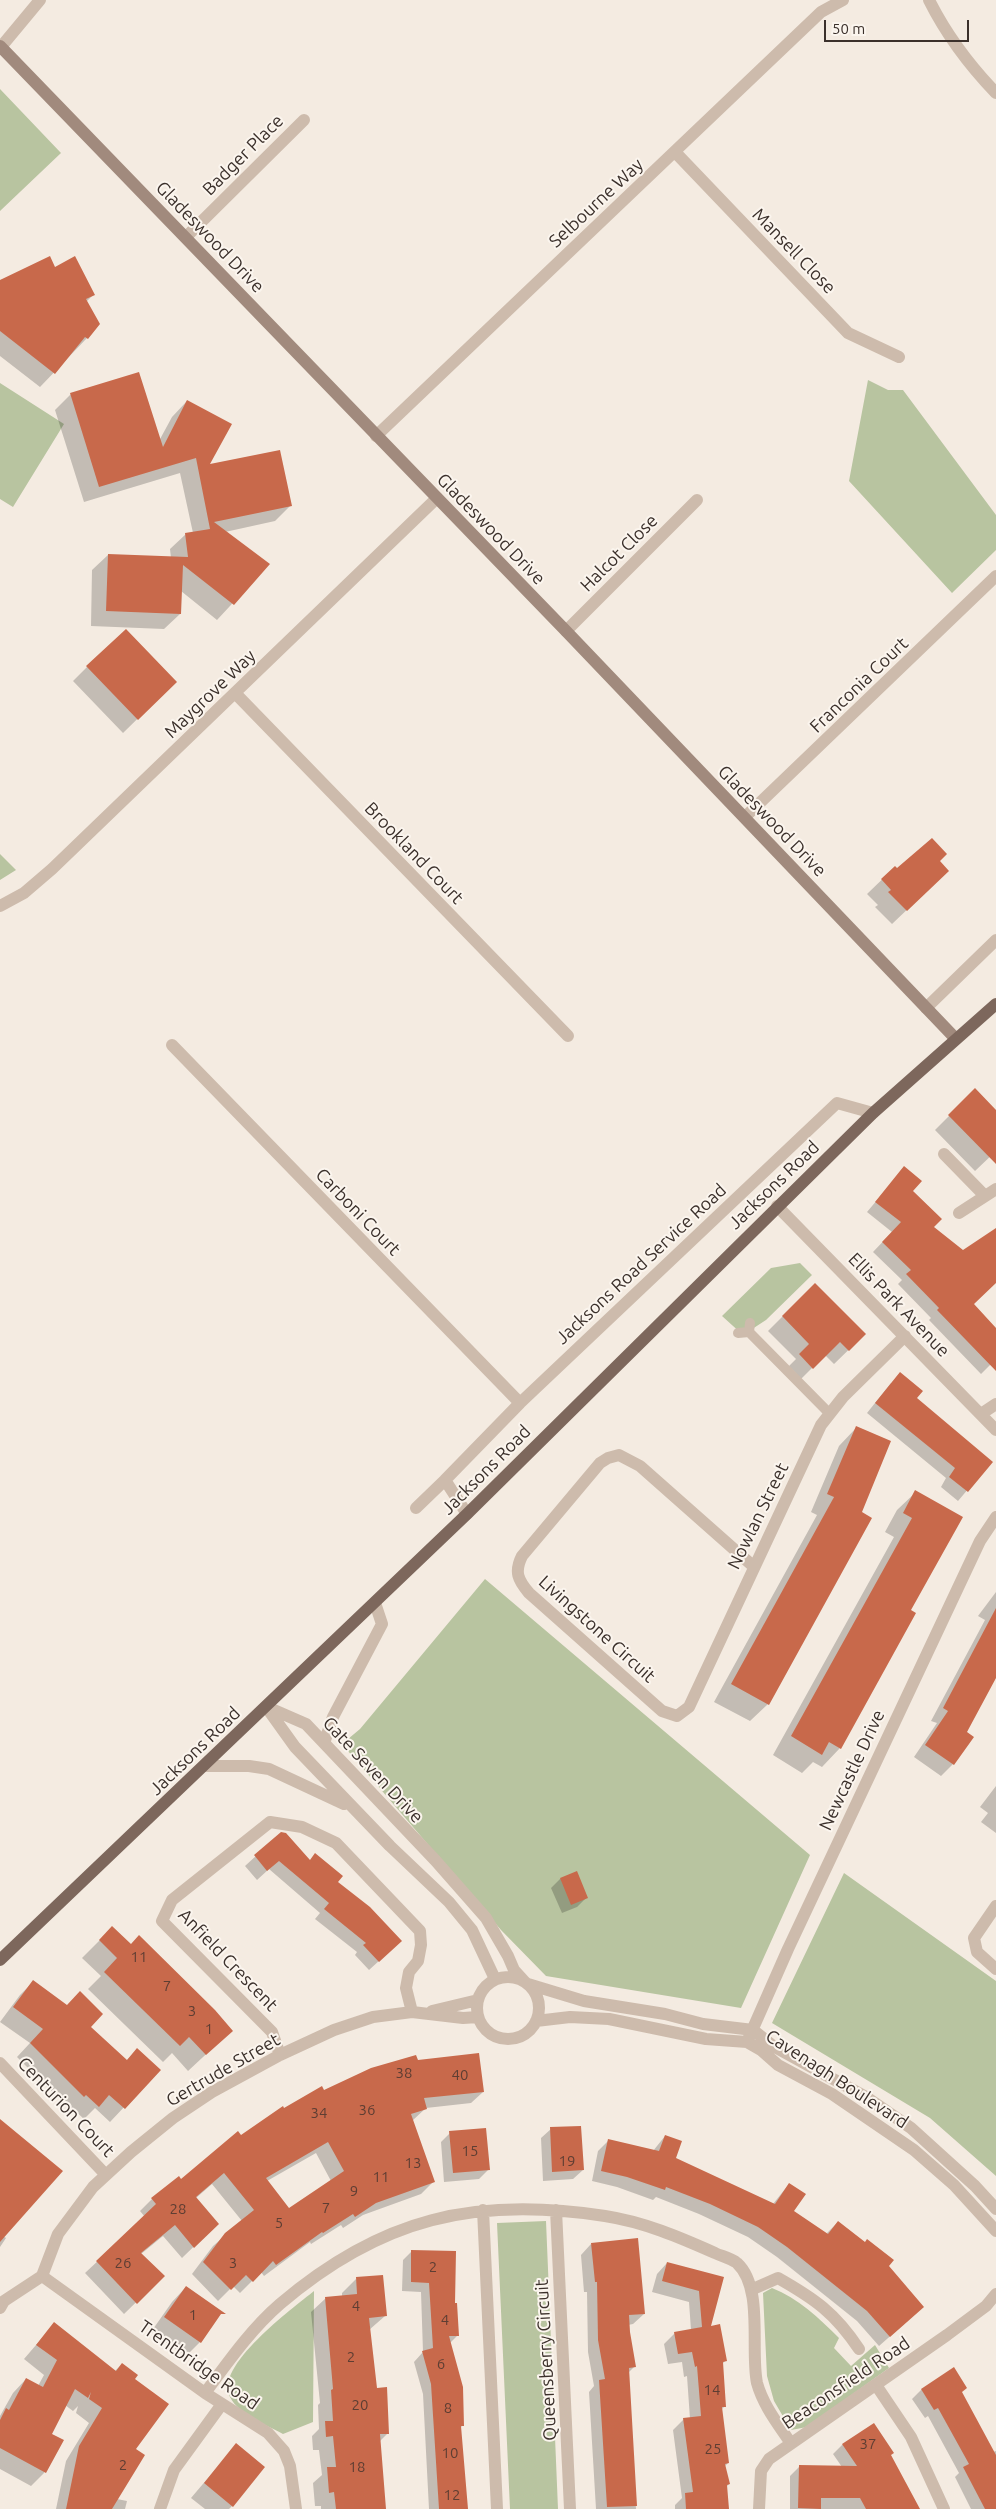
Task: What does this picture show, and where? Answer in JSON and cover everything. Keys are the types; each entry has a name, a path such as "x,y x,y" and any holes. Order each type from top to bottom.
{"main road":[{"name":"Jacksons Road","path":"0,1960 206,1766 467,1514 873,1113 955,1038 996,1004"}],"street":[{"path":"0,47 40,0"},
{"name":"Selbourne Way","path":"376,436 821,12 843,0"},
{"path":"929,0 936,15 978,74 996,93"},
{"name":"Gladeswood Drive","path":"0,47 566,630 955,1038"},
{"name":"Badger Place","path":"186,237 304,120"},
{"name":"Mansell Close","path":"675,152 848,333 899,357"},
{"name":"Maygrove Way","path":"0,906 37,883 437,498"},
{"name":"Halcot Close","path":"566,630 697,500"},
{"name":"Franconia Court","path":"746,817 996,576"},
{"name":"Brookland Court","path":"235,694 568,1036"},
{"path":"926,1008 996,940"},
{"name":"Carboni Court","path":"172,1045 520,1403"},
{"name":"Jacksons Road Service Road","path":"416,1508 520,1403 837,1102 873,1113"},
{"path":"944,1154 991,1192 959,1213"},
{"name":"Ellis Park Avenue","path":"777,1206 996,1430"},
{"name":"Nowlan Street","path":"662,1711 677,1716 689,1707 753,1566 828,1413 905,1336"},
{"path":"981,1414 996,1404"},
{"name":"Livingstone Circuit","path":"662,1711 529,1593 517,1574 517,1565 522,1556 600,1464 608,1458 619,1455 640,1466 753,1566"},
{"path":"445,1480 467,1514"},
{"name":"Newcastle Drive","path":"746,2042 980,1541 996,1517"},
{"path":"324,1743 333,1717 382,1624 375,1603"},
{"path":"267,1707 290,1740 416,1872 449,1902 472,1930 495,1979"},
{"name":"Gate Seven Drive","path":"267,1707 306,1724 435,1860 486,1918 514,1970 526,1982"},
{"path":"206,1766 249,1766 269,1769 332,1797 357,1811"},
{"name":"Anfield Crescent","path":"280,2055 272,2032 162,1921 172,1900 270,1822 302,1827 336,1844 420,1931 421,1945 418,1961 409,1972 406,1988 418,2013"},
{"path":"996,1906 974,1938 977,1952 996,1969"},
{"path":"526,1982 535,1991 539,2001 539,2011 532,2028 520,2037 506,2039 489,2033 478,2017 478,2000 482,1991 495,1979 515,1977 584,2001 665,2014 703,2024 753,2030"},
{"name":"Gertrude Street","path":"42,2276 58,2234 93,2187 173,2118 212,2092 280,2055 334,2030 373,2017 418,2013 478,2000"},
{"name":"Gertrude Street","path":"418,2013 463,2018 478,2017"},
{"name":"Cavenagh Boulevard","path":"536,2021 570,2016 609,2019 706,2039 746,2042 761,2050 778,2066 832,2094 914,2150 954,2185 996,2231"},
{"name":"Cavenagh Boulevard","path":"753,2030 773,2046 866,2097 911,2128 975,2186 996,2209"},
{"name":"Centurion Court","path":"0,2063 106,2175"},
{"path":"205,2393 243,2342 280,2304 324,2272 371,2242 416,2223 483,2210 518,2208 556,2210 628,2219 680,2237 737,2263 753,2289 758,2384 765,2403 790,2442"},
{"path":"483,2210 497,2509"},
{"name":"Queensberry Circuit","path":"556,2210 570,2509"},
{"path":"0,2308 4,2301 42,2276"},
{"name":"Trentbridge Road","path":"42,2276 205,2393 268,2433 284,2451 290,2466 296,2509"},
{"path":"753,2289 778,2278 814,2299 843,2326 858,2349"},
{"name":"Beaconsfield Road","path":"759,2509 761,2471 769,2459 790,2442 991,2304 996,2294"},
{"path":"876,2384 911,2437 944,2509"},
{"path":"160,2509 174,2470 222,2404"}],"lane":[{"path":"738,1333 750,1328 828,1413"}],"green space":[{"path":"0,89 61,153 0,211"},
{"path":"868,380 888,390 903,390 996,515 996,550 952,593 849,481"},
{"path":"0,383 64,424 13,507 0,499"},
{"path":"0,854 16,870 0,880"},
{"path":"800,1263 812,1275 766,1320 743,1335 722,1316 771,1268"},
{"path":"485,1579 810,1855 741,2008 546,1976 501,1930 342,1744 360,1729"},
{"path":"844,1873 996,1981 996,2176 930,2118 772,2023"},
{"path":"546,2221 558,2509 510,2509 497,2223"},
{"path":"772,2288 791,2297 816,2316 839,2338 834,2348 851,2366 875,2345 889,2368 807,2427 791,2430 774,2401 767,2376 763,2293"},
{"path":"314,2291 313,2422 283,2434 254,2419 240,2409 230,2397 228,2385 233,2370 258,2339"}],"building":[{"path":"50,256 55,267 75,256 95,295 86,299 100,324 88,339 85,337 55,374 0,331 0,280"},
{"path":"139,372 163,447 187,400 232,424 210,464 280,450 292,506 214,522 270,564 234,605 183,565 181,614 106,611 108,554 188,557 185,533 210,529 196,458 99,487 70,393"},
{"path":"126,629 177,682 138,720 86,666"},
{"path":"932,838 947,854 940,861 949,871 907,911 888,892 891,890 881,879"},
{"path":"975,1088 996,1110 996,1164 948,1115"},
{"path":"904,1166 922,1181 913,1191 942,1219 934,1227 963,1250 996,1228 996,1283 974,1304 996,1328 996,1371 937,1310 939,1308 906,1274 911,1270 882,1242 901,1222 875,1202"},
{"path":"815,1283 866,1334 849,1351 840,1342 813,1369 799,1354 809,1344 782,1316"},
{"path":"900,1372 923,1391 917,1398 993,1462 968,1492 949,1477 955,1468 875,1403"},
{"path":"856,1426 891,1441 862,1512 872,1518 769,1705 731,1684 834,1497 827,1494"},
{"path":"915,1490 963,1517 911,1610 916,1613 841,1749 829,1742 822,1755 791,1736 912,1518 903,1513"},
{"path":"996,1608 996,1678 967,1732 974,1737 954,1765 925,1745 948,1711 943,1708"},
{"path":"281,1832 286,1833 310,1860 315,1853 343,1876 338,1882 370,1907 402,1941 379,1962 363,1945 366,1943 324,1909 329,1903 279,1861 267,1871 254,1855"},
{"path":"577,1871 588,1898 571,1905 560,1878"},
{"path":"112,1926 131,1944 139,1935 215,2010 233,2031 206,2055 189,2037 180,2046 104,1972 117,1958 99,1940"},
{"path":"33,1980 67,2005 80,1991 103,2014 91,2027 127,2060 137,2048 161,2070 125,2109 109,2095 99,2107 86,2095 84,2097 30,2043 43,2029 13,2007"},
{"path":"479,2053 484,2092 424,2098 427,2109 411,2114 435,2182 376,2203 355,2217 353,2214 322,2232 276,2265 273,2261 253,2282 246,2275 231,2290 203,2262 225,2233 254,2210 224,2173 196,2197 219,2224 194,2248 175,2225 141,2253 165,2276 137,2304 96,2261 156,2204 151,2198 179,2176 181,2179 238,2131 241,2135 283,2106 284,2108 322,2086 324,2090 371,2068 416,2055 418,2060","holes":["328,2142 344,2171 289,2208 266,2178"]},
{"path":"0,2119 63,2171 0,2242"},
{"path":"581,2126 584,2170 552,2172 550,2127"},
{"path":"486,2128 490,2170 453,2173 449,2131"},
{"path":"665,2135 682,2141 676,2158 775,2204 789,2183 806,2194 794,2211 828,2234 838,2221 865,2242 867,2239 894,2260 889,2266 924,2307 890,2337 867,2311 787,2247 758,2227 710,2204 666,2187 665,2190 627,2177 601,2171 608,2139 659,2151"},
{"path":"638,2238 645,2314 629,2315 636,2367 629,2368 637,2506 607,2507 599,2380 605,2379 598,2340 597,2282 595,2282 591,2243"},
{"path":"411,2250 456,2251 455,2303 457,2303 459,2336 449,2336 463,2387 464,2426 461,2426 468,2509 439,2509 431,2384 422,2351 433,2348 429,2283 411,2282"},
{"path":"667,2262 724,2277 711,2326 720,2324 727,2361 723,2362 726,2407 722,2407 729,2463 725,2464 730,2484 727,2485 729,2509 686,2509 685,2493 693,2492 683,2418 701,2416 697,2366 695,2367 692,2352 678,2354 674,2332 702,2327 699,2291 662,2281"},
{"path":"383,2275 387,2316 369,2318 377,2388 387,2387 389,2434 380,2434 386,2509 336,2509 334,2492 329,2493 327,2467 336,2467 333,2436 326,2437 325,2421 333,2421 331,2390 333,2389 325,2297 357,2294 356,2277"},
{"path":"186,2286 226,2314 221,2314 201,2343 164,2317"},
{"path":"54,2322 116,2371 122,2363 138,2375 135,2379 169,2404 136,2449 145,2455 112,2509 66,2509 79,2446 102,2408 89,2399 91,2392 88,2398 75,2389 52,2434 64,2440 46,2473 0,2448 0,2420 6,2408 9,2410 26,2378 43,2387 57,2360 36,2345"},
{"path":"954,2367 967,2388 962,2392 996,2455 996,2509 985,2509 963,2467 969,2464 938,2408 934,2410 921,2389"},
{"path":"874,2423 894,2453 891,2455 920,2509 866,2509 860,2498 821,2498 821,2509 798,2508 799,2465 857,2466 842,2444"},
{"path":"236,2443 265,2467 233,2507 204,2483"}]}
